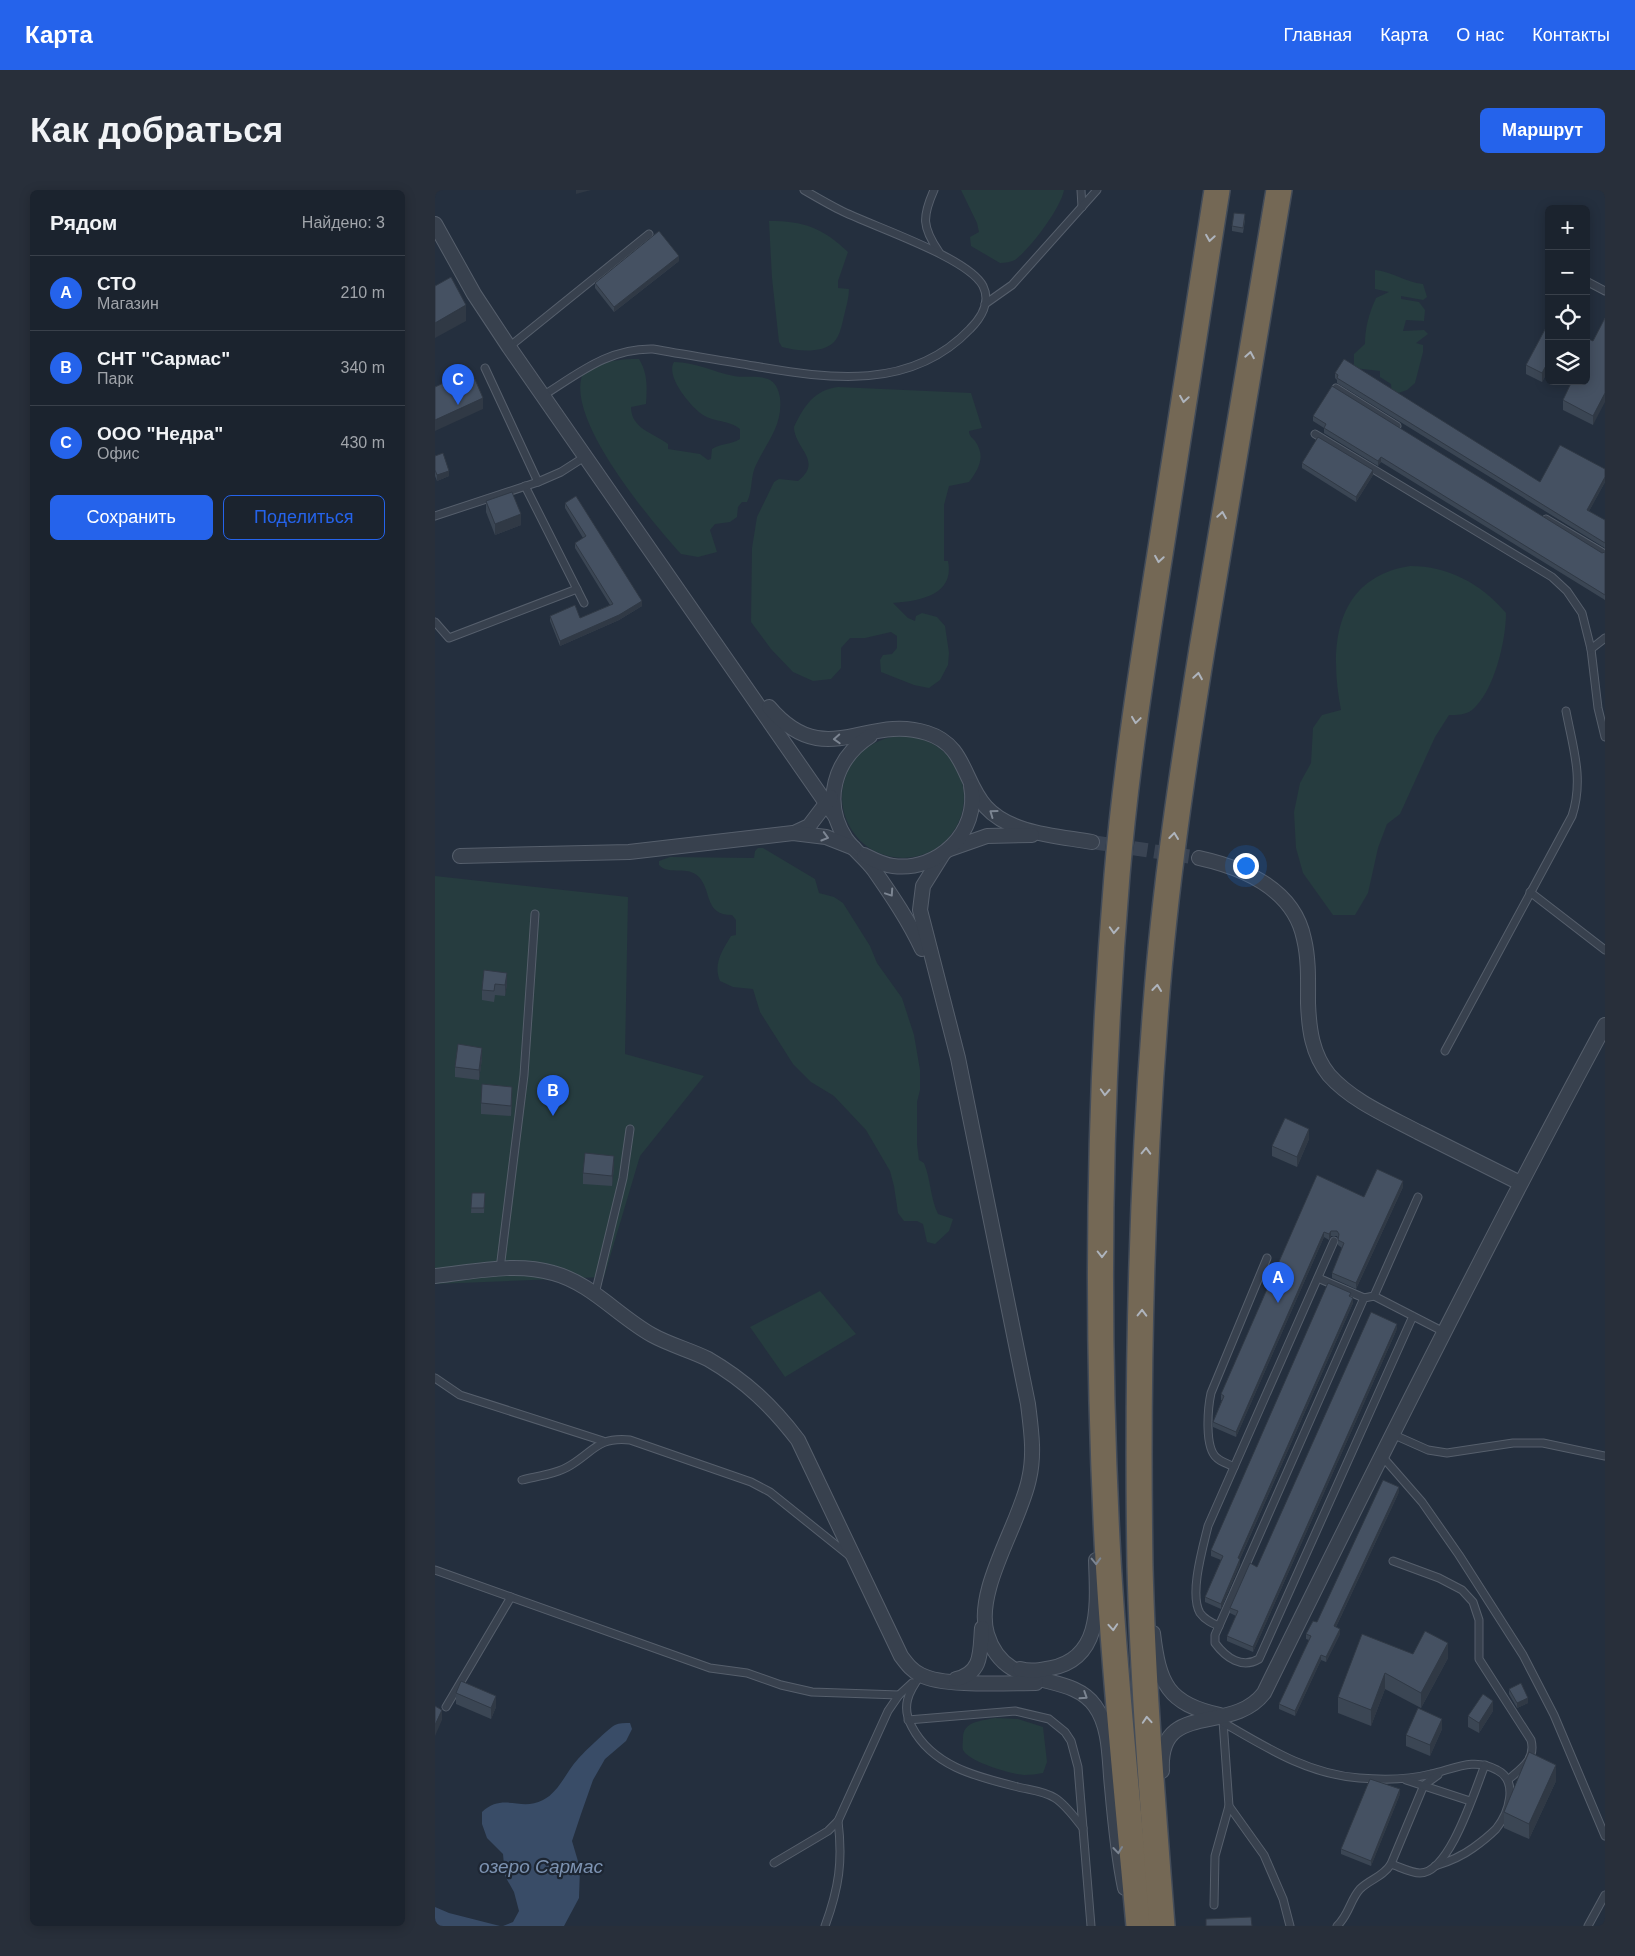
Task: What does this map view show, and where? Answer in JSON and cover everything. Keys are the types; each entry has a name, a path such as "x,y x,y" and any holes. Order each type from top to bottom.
{"highway":[{"path":"1137,1926 1108,1558 1102,1337 1103,1144 1122,818 1148,632 1217,190"},
{"path":"1164,1926 1142,1607 1139,1464 1146,1142 1156,1003 1168,885 1223,510 1279,192"}],"street":[{"path":"435,224 475,294 509,347 726,657 827,804 840,827 901,910 936,979"},
{"path":"726,657 778,717 801,734 813,738 842,739 885,730 912,729 928,733 950,746 967,772 979,799 995,815 1007,823 1055,836 1092,842"},
{"path":"793,833 809,826 827,804 837,776 849,754 858,744 885,730"},
{"path":"946,1681 963,1678 972,1673 977,1666 988,1591 1025,1496 1030,1478 1033,1444 1028,1404 958,1058 922,926 919,901 926,879 945,852 959,838 969,817 972,798 967,772"},
{"path":"833,790 835,816"},
{"path":"460,856 637,851 793,833 826,837 858,851 879,863 906,867 930,862 945,852 987,836 1003,834 1055,836"},
{"path":"1199,858 1249,874 1280,895 1291,908 1304,938 1311,1039 1317,1057 1341,1088 1395,1120 1520,1184"},
{"path":"1164,1926 1169,1897 1162,1749 1171,1734 1184,1726 1223,1720 1243,1711 1258,1701 1264,1693 1391,1434 1520,1184 1605,1025"},
{"path":"435,1276 528,1268 553,1273 584,1286 653,1336 707,1359 751,1387 774,1409 798,1440 901,1656 911,1668 931,1679 946,1681 1052,1683"},
{"path":"1007,1665 1023,1670 1057,1667 1071,1660 1084,1648 1095,1626 1097,1593 1094,1404 1102,1337"},
{"path":"1141,1338 1151,1404 1152,1620 1160,1673 1171,1695 1180,1701 1223,1720"},
{"path":"984,1612 987,1634 992,1648 1007,1665 1025,1675 1069,1688 1091,1701 1101,1716 1106,1732 1120,1862 1127,1899 1137,1926"}],"lane":[{"path":"543,395 600,359 635,349 653,349 806,375 849,378 884,374 923,364 954,347 981,318 986,300 983,285 968,272 939,252 839,210 804,190"},
{"path":"934,190 925,209 925,227 939,252"},
{"path":"1081,190 1082,207"},
{"path":"985,304 1012,285 1097,190"},
{"path":"509,347 649,234"},
{"path":"1590,283 1605,291"},
{"path":"485,368 538,482"},
{"path":"1335,388 1402,429"},
{"path":"1315,434 1552,577 1567,591 1582,612 1591,648 1598,708 1605,737"},
{"path":"435,516 538,482 561,472 586,456"},
{"path":"525,486 584,603"},
{"path":"1541,516 1605,554"},
{"path":"435,622 449,638 577,590"},
{"path":"1591,648 1605,638"},
{"path":"1445,1051 1572,816 1578,798 1579,781 1566,711"},
{"path":"1530,892 1605,950"},
{"path":"500,1270 524,1075 535,914"},
{"path":"594,1294 623,1178 630,1129"},
{"path":"1374,1296 1418,1197"},
{"path":"1219,1626 1206,1620 1199,1611 1196,1594 1201,1557 1208,1526 1334,1241"},
{"path":"1234,1467 1215,1457 1210,1446 1208,1406 1211,1393 1267,1258"},
{"path":"1318,1278 1364,1298 1374,1296 1444,1332"},
{"path":"1364,1298 1219,1626 1215,1643 1220,1650 1234,1661 1245,1664 1259,1659 1413,1316"},
{"path":"435,1378 460,1396 603,1441 615,1439 630,1440 751,1482 770,1492 855,1561"},
{"path":"1391,1434 1428,1450 1447,1453 1513,1443 1543,1443 1605,1456"},
{"path":"522,1480 557,1471 571,1465 603,1441"},
{"path":"1381,1455 1421,1502 1459,1554 1523,1655 1553,1715 1605,1836"},
{"path":"1393,1562 1439,1578 1461,1590 1473,1602 1479,1620 1479,1659 1531,1740 1533,1748 1531,1757 1509,1779"},
{"path":"435,1570 710,1668 747,1673 781,1685 812,1692 899,1695"},
{"path":"446,1706 511,1597"},
{"path":"774,1863 828,1831 838,1821 888,1711 899,1695 921,1675"},
{"path":"921,1675 908,1694 906,1710 908,1720 917,1736 942,1760 963,1772 1049,1795 1063,1804 1083,1828"},
{"path":"908,1720 1015,1711 1041,1716 1055,1722 1068,1736 1077,1762 1091,1926"},
{"path":"1223,1720 1304,1766 1351,1777 1401,1778 1446,1770 1467,1764 1485,1765 1498,1770 1509,1779 1511,1792 1509,1804 1497,1828 1471,1849 1420,1873 1391,1864"},
{"path":"1214,1905 1215,1856 1229,1806 1223,1720"},
{"path":"1435,1866 1452,1845 1485,1765"},
{"path":"1337,1926 1348,1913 1360,1889 1383,1875 1391,1864 1424,1785 1446,1770"},
{"path":"1401,1778 1470,1801"},
{"path":"1229,1806 1264,1855 1283,1899 1290,1926"},
{"path":"825,1926 835,1900 842,1852 838,1821"},
{"path":"1588,1926 1605,1895"}],"green space":[{"path":"961,190 1064,190 1062,198 1051,217 1029,247 1015,260 1000,263 971,246 970,237 979,232 977,223"},
{"path":"769,221 793,222 812,227 830,237 848,252 838,281 838,288 849,289 848,299 842,326 836,339 829,346 816,350 795,350 782,347 779,342 772,278"},
{"path":"1375,270 1423,284 1427,297 1423,300 1401,296 1401,299 1419,302 1425,310 1424,321 1406,320 1403,331 1424,330 1428,334 1416,343 1423,345 1423,352 1415,383 1407,390 1392,395 1391,384 1380,377 1380,371 1354,368 1354,354 1365,344 1368,321 1376,298 1389,292 1375,289"},
{"path":"639,359 647,386 646,404 631,407 635,421 644,430 668,444 668,449 700,454 708,460 711,459 712,449 740,439 740,429 703,415 692,405 676,383 672,368 674,362 697,365 734,376 768,379 775,384 778,390 780,408 777,425 754,470 747,502 742,502 738,507 737,517 730,522 715,524 710,530 717,552 698,557 681,554 651,519 615,470 587,418 581,395 582,376 601,364 616,360"},
{"path":"838,387 971,393 982,428 969,431 981,457 976,472 969,482 949,486 944,505 944,561 948,561 949,572 946,582 941,589 924,598 893,603 908,618 915,621 916,616 922,613 937,617 945,626 949,653 948,665 940,680 929,688 914,685 881,672 880,660 883,655 892,654 897,648 897,636 891,632 865,638 850,638 841,648 841,668 831,679 813,681 793,672 771,649 751,622 752,548 757,517 774,482 779,479 798,481 805,474 808,461 795,435 794,427 806,406 816,395"},
{"path":"1410,566 1438,569 1451,573 1475,585 1497,603 1506,613 1501,651 1492,679 1480,702 1467,713 1449,715 1435,737 1400,814 1387,824 1378,848 1368,893 1355,915 1333,915 1303,873 1296,848 1294,812 1300,783 1311,763 1313,728 1322,715 1341,710 1337,687 1336,663 1338,640 1343,619 1352,600 1365,585 1385,573"},
{"path":"903,736 915,737 926,741 937,746 946,754 954,763 959,774 963,785 963,809 959,820 954,831 946,840 937,848 926,853 915,857 903,858 891,857 880,853 869,848 860,840 852,831 847,820 843,809 842,797 843,785 847,774 852,763 860,754 869,746 880,741 891,737"},
{"path":"758,848 763,848 815,879 819,893 834,897 843,903 870,946 877,963 902,998 914,1035 920,1070 920,1090 917,1102 919,1160 924,1163 938,1214 953,1219 949,1231 935,1244 927,1242 923,1224 917,1221 904,1221 898,1213 890,1171 866,1130 834,1096 811,1082 793,1064 760,1012 753,989 733,987 720,981 717,969 718,963 731,936 736,935 736,920 732,915 723,914 713,907 703,883 695,873 668,870 659,865 659,861 670,857 754,858 755,851"},
{"path":"435,876 628,897 625,1054 704,1076 640,1156 604,1277 435,1284"},
{"path":"820,1291 856,1334 785,1377 750,1327"},
{"path":"995,1718 1018,1719 1043,1727 1047,1762 1043,1773 1024,1775 991,1767 973,1759 963,1750 964,1732 969,1725"}],"water":[{"name":"озеро Сармас","path":"630,1723 632,1729 626,1741 605,1759 593,1780 572,1841 580,1868 579,1898 564,1926 503,1926 513,1922 519,1911 514,1892 505,1876 503,1854 487,1838 482,1824 482,1812 498,1803 527,1804 543,1800 554,1792 578,1759 602,1735 615,1725"},
{"name":"озеро Сармас","path":"435,1907 449,1913 500,1926 435,1926"}],"building":[{"path":"1234,213 1245,214 1243,228 1232,226"},
{"path":"659,231 679,256 614,307 595,283"},
{"path":"451,277 466,305 435,323 435,286"},
{"path":"1605,318 1605,393 1593,416 1563,400 1570,385 1590,385 1590,340 1593,341"},
{"path":"1545,329 1545,367 1542,373 1526,365"},
{"path":"1344,359 1540,482 1560,445 1605,469 1605,477 1587,510 1605,520 1605,543 1337,378 1338,375 1335,373"},
{"path":"471,370 483,398 435,420 435,387"},
{"path":"1332,386 1602,553 1605,552 1605,595 1381,457 1378,461 1324,428 1326,424 1313,416"},
{"path":"1318,437 1373,470 1356,497 1302,463"},
{"path":"443,453 449,471 437,475 435,456"},
{"path":"512,492 521,514 495,524 486,501"},
{"path":"576,496 642,601 619,615 560,641 550,616 575,605 580,618 613,604 575,543 586,536 565,503"},
{"path":"484,970 507,973 505,985 495,984 494,991 482,990"},
{"path":"458,1044 482,1048 479,1070 455,1067"},
{"path":"482,1084 512,1087 511,1106 481,1103"},
{"path":"1285,1118 1309,1129 1297,1157 1272,1146"},
{"path":"585,1153 614,1156 612,1176 583,1173"},
{"path":"1377,1169 1403,1181 1356,1283 1332,1273 1344,1243 1338,1240 1339,1234 1337,1231 1331,1231 1329,1234 1324,1232 1236,1432 1213,1422 1224,1396 1221,1394 1317,1175 1364,1197"},
{"path":"472,1193 485,1193 484,1208 471,1208"},
{"path":"1328,1283 1351,1293 1349,1296 1353,1298 1238,1558 1240,1559 1221,1604 1205,1597 1223,1556 1211,1550"},
{"path":"1371,1312 1397,1324 1253,1647 1227,1636 1238,1611 1230,1608 1250,1563 1257,1567"},
{"path":"1383,1480 1399,1487 1334,1626 1340,1629 1326,1657 1321,1655 1295,1711 1279,1704 1311,1636 1306,1634 1313,1621 1317,1622"},
{"path":"1425,1631 1448,1643 1421,1693 1385,1673 1371,1710 1338,1697 1362,1634 1413,1654"},
{"path":"461,1681 496,1696 491,1708 456,1693"},
{"path":"1521,1683 1528,1698 1517,1703 1509,1689"},
{"path":"1483,1694 1493,1701 1479,1723 1468,1716"},
{"path":"435,1706 442,1710 435,1725"},
{"path":"1418,1708 1442,1719 1430,1745 1406,1735"},
{"path":"1529,1752 1556,1765 1529,1824 1504,1812"},
{"path":"1370,1779 1400,1789 1371,1861 1341,1849"},
{"path":"1251,1917 1252,1926 1206,1926 1206,1919"}],"tunnel":[{"path":"1092,842 1199,858"}],"place":[{"name":"ООО \"Недра\"","path":"458,405"},
{"name":"СНТ \"Сармас\"","path":"553,1116"},
{"name":"СТО","path":"1278,1303"}]}
